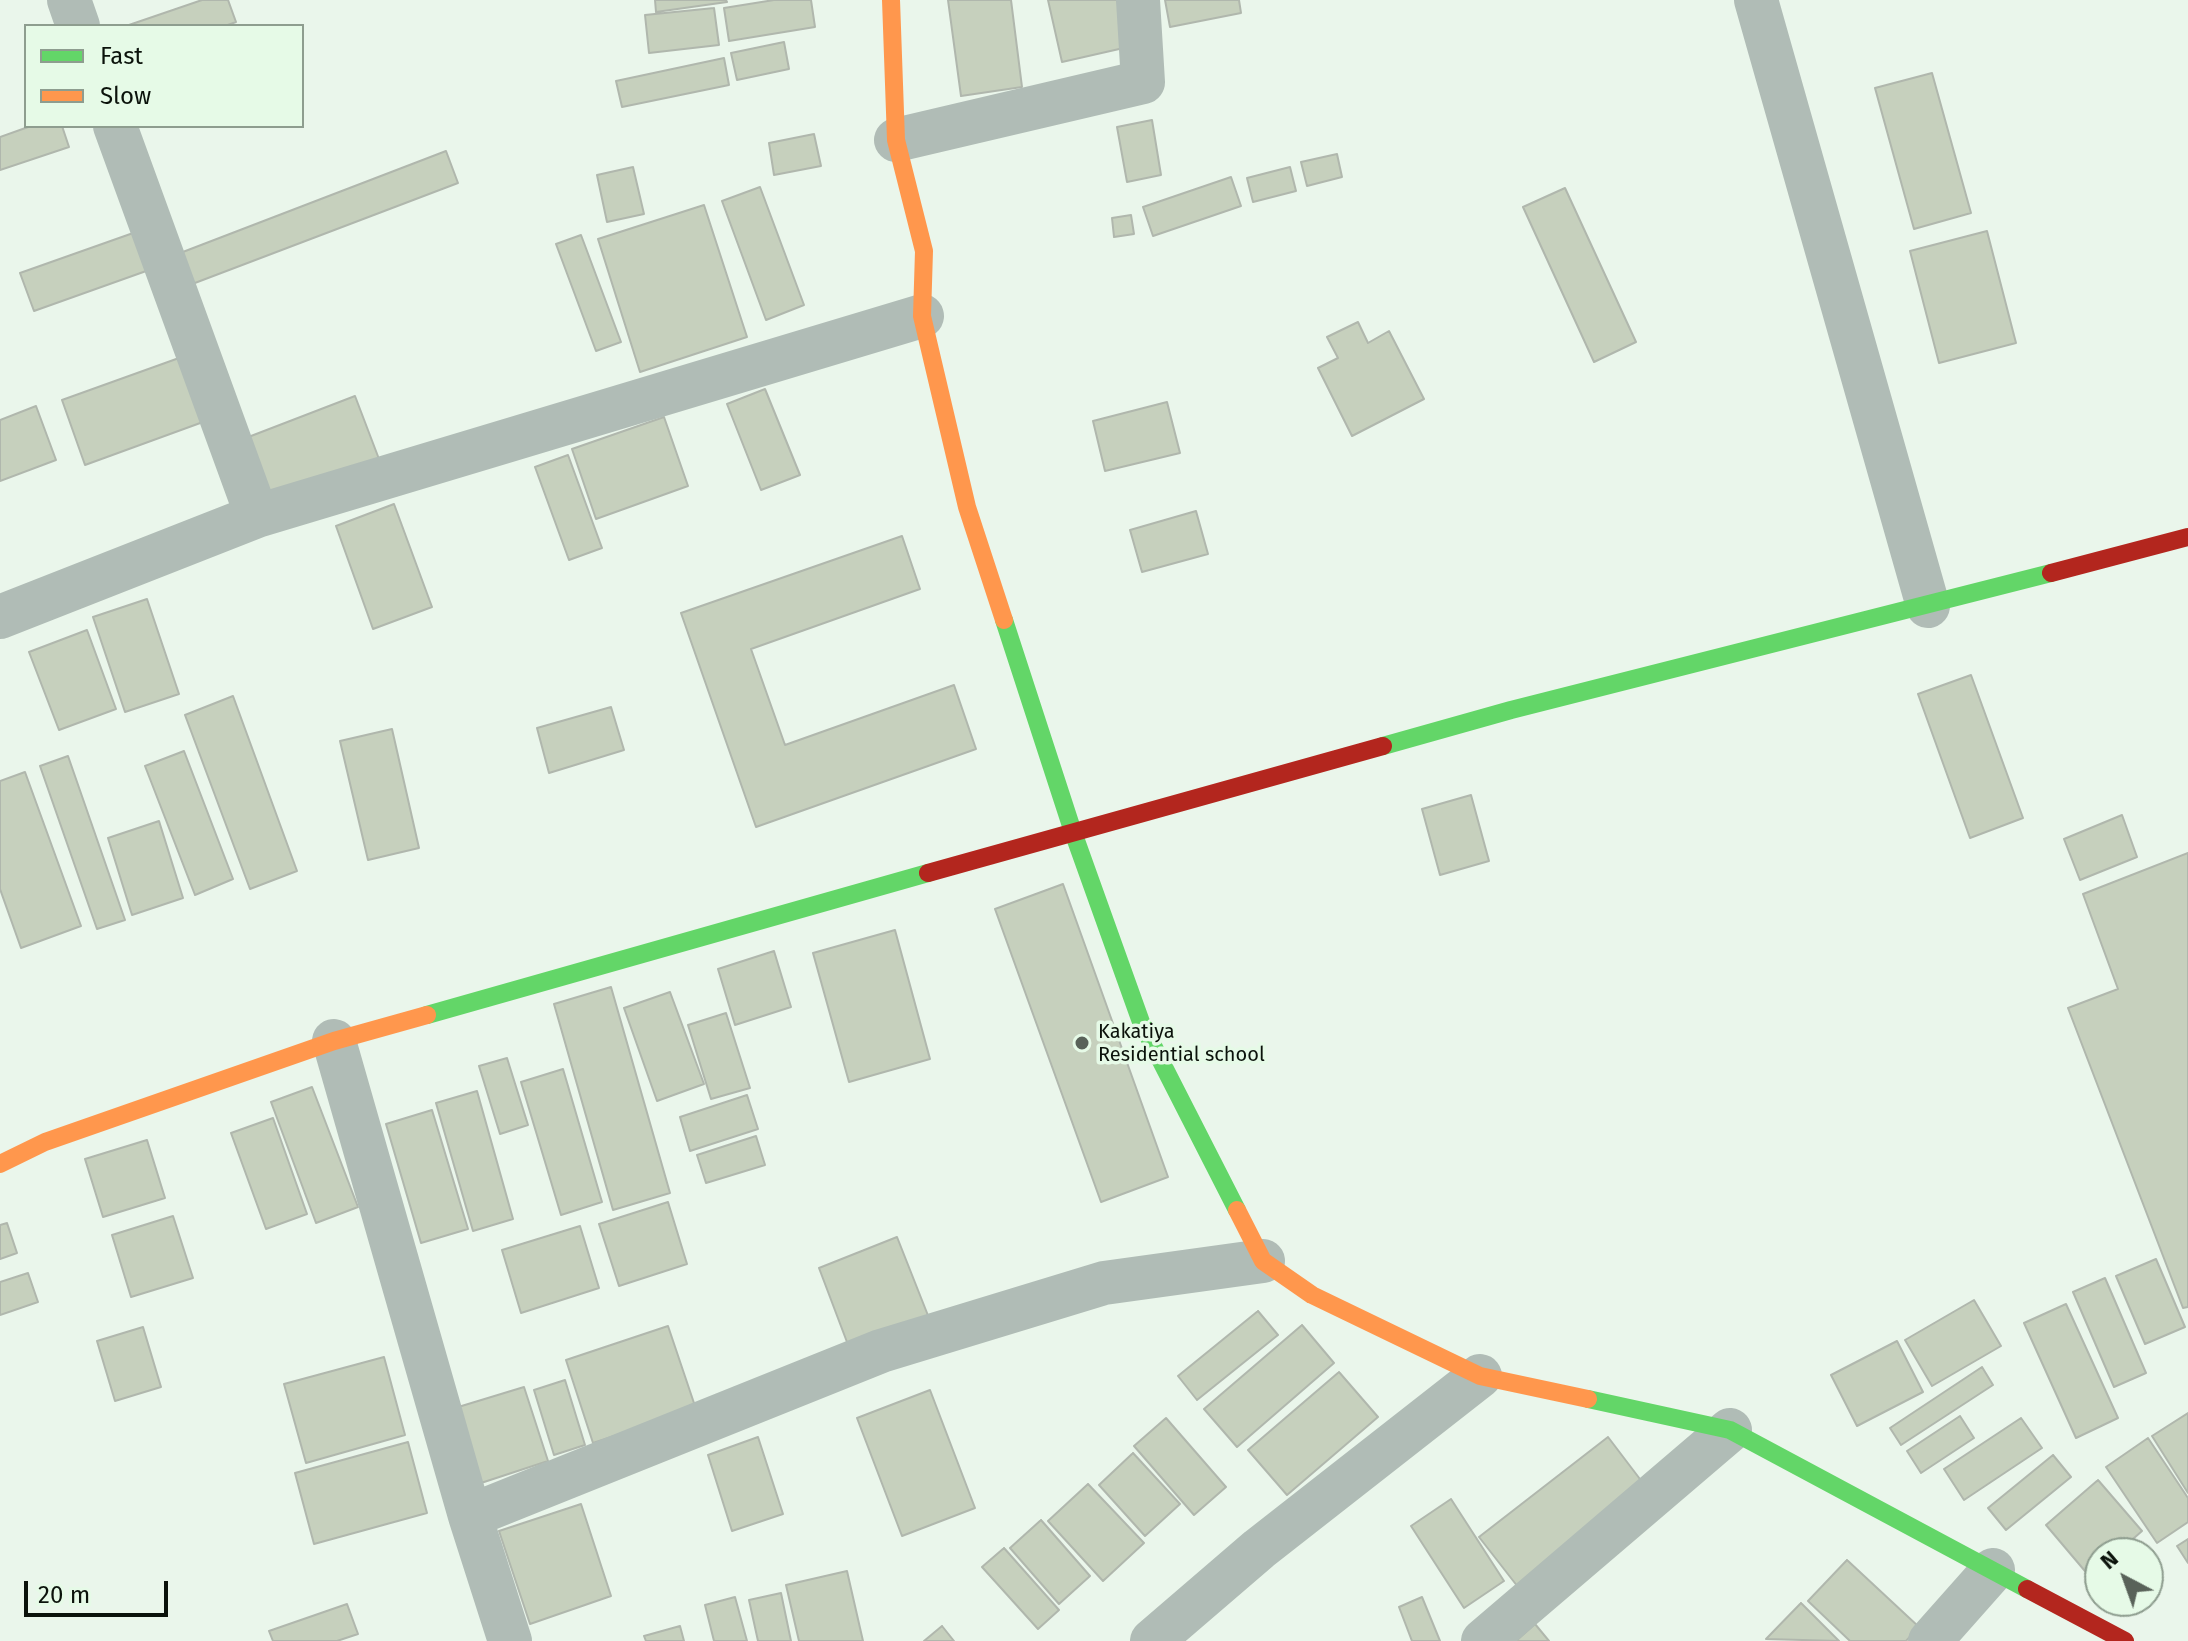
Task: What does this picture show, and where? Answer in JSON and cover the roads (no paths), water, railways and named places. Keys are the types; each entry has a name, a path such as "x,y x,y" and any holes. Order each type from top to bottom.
{"street":[{"path":"69,0 77,24"},
{"path":"891,0 896,140 924,251 922,316 967,507 1073,832 1141,1022 1263,1261 1312,1295 1480,1376 1730,1430 2125,1641"},
{"path":"896,140 1143,82 1138,0"},
{"path":"1756,0 1928,606"},
{"path":"116,128 257,516"},
{"path":"0,617 257,516 922,316"},
{"path":"0,1164 45,1142 334,1041 1511,710 1928,606 2188,537"},
{"path":"334,1041 470,1516 510,1641"},
{"path":"470,1516 881,1351 1104,1283 1263,1261"},
{"path":"1152,1641 1259,1549 1480,1376"},
{"path":"1483,1641 1730,1430"},
{"path":"1930,1641 1993,1570"}],"place":[{"name":"Kakatiya Residential school","path":"1082,1043"}]}
